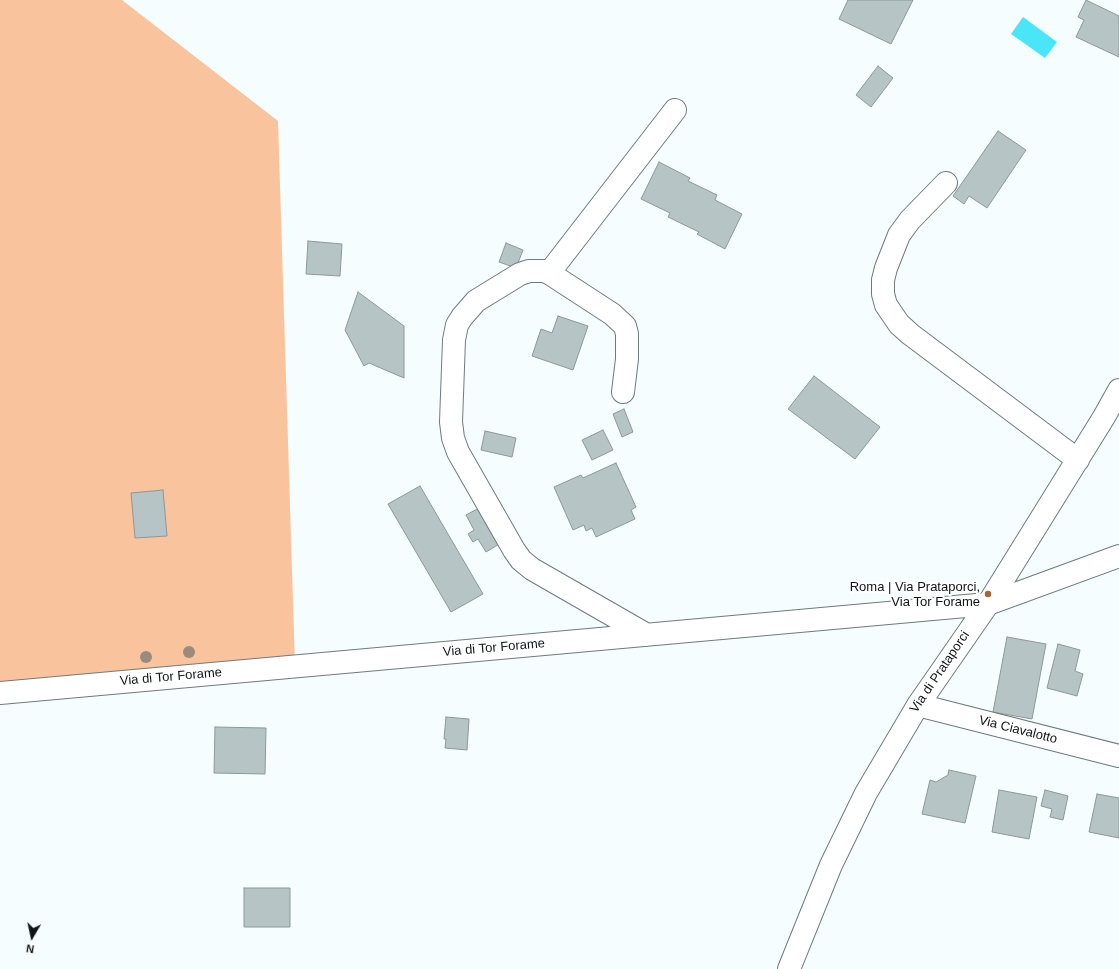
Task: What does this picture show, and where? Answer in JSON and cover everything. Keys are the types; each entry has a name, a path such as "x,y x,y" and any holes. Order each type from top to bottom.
{"street":[{"path":"549,273 675,110"},
{"path":"946,183 910,220 899,235 883,280 883,294 886,305 899,324 910,334 1078,460"},
{"path":"623,392 627,352 627,334 625,326 612,314 544,271 529,271 520,274 484,295 468,309 455,331 451,422 453,438 458,452 514,550 521,560 538,572 647,635"},
{"name":"Via di Prataporci","path":"789,969 821,890 866,793 918,705 988,604 1078,460 1119,390"},
{"name":"Via di Tor Forame","path":"0,693 988,604 1119,556"},
{"name":"Via Ciavalotto","path":"918,705 1119,756"}],"shaded area":[{"path":"0,0 122,0 278,121 295,666 0,693"}],"water":[{"path":"1023,17 1057,42 1045,58 1011,34"}],"building":[{"path":"848,0 913,0 891,44 839,19"},
{"path":"1086,0 1119,16 1119,57 1076,37 1084,20 1078,17"},
{"path":"878,66 893,78 871,107 856,95"},
{"path":"998,131 1026,150 987,208 969,196 964,204 953,196"},
{"path":"659,162 690,178 688,181 717,195 715,200 742,214 725,249 697,234 699,232 668,217 670,213 641,199"},
{"path":"308,241 342,244 340,276 306,274"},
{"path":"506,243 523,250 516,268 499,262"},
{"path":"358,292 404,326 404,378 369,363 364,366 345,330"},
{"path":"558,316 588,326 573,370 532,356 541,329 552,333"},
{"path":"814,376 880,427 855,459 788,409"},
{"path":"624,409 633,432 622,437 613,414"},
{"path":"603,430 613,450 592,460 582,440"},
{"path":"485,431 516,438 512,457 481,450"},
{"path":"616,463 636,507 631,510 635,519 596,537 592,528 586,531 584,525 573,530 554,487 581,475 583,478"},
{"path":"420,486 483,594 451,612 388,504"},
{"path":"163,490 167,536 135,538 131,493"},
{"path":"481,507 501,543 486,552 478,539 473,542 468,534 474,530 466,515"},
{"path":"1007,637 1046,644 1032,719 993,712"},
{"path":"1058,644 1080,650 1075,671 1083,674 1077,696 1047,688"},
{"path":"446,717 469,719 467,750 445,748 446,739 444,739"},
{"path":"215,727 266,728 265,774 214,773"},
{"path":"949,770 976,776 965,823 922,814 930,780 936,782 948,775"},
{"path":"999,790 1037,797 1029,839 992,832"},
{"path":"1045,790 1068,796 1063,820 1050,817 1052,809 1041,806"},
{"path":"1097,794 1119,798 1119,838 1089,832"},
{"path":"244,888 290,888 290,927 244,927"}],"place":[{"name":"Roma | Via Prataporci, Via Tor Forame","path":"988,594"}]}
